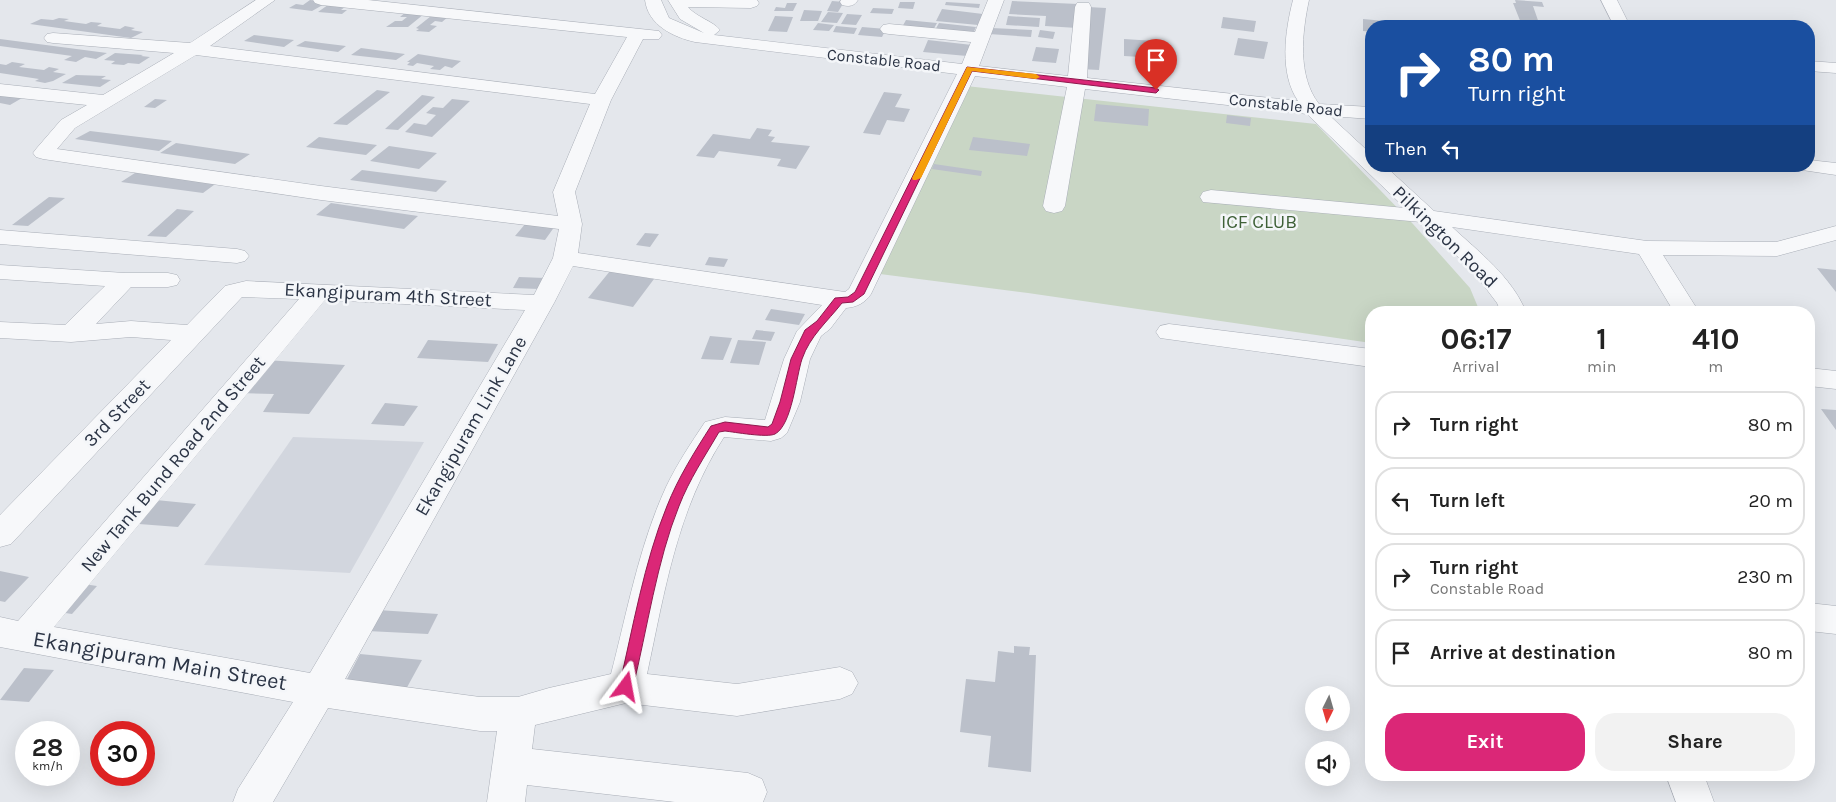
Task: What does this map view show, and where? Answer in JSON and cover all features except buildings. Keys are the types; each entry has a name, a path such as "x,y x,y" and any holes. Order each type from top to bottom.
{"street":[{"path":"267,0 193,49 68,124 43,153 321,194 571,224"},
{"name":"Constable Road","path":"321,0 679,38 695,37 750,45 1365,113"},
{"path":"565,258 839,300 850,300 859,294 969,69 996,0"},
{"name":"Pilkington Road","path":"1301,0 1298,10 1296,63 1299,87 1313,109 1365,161"},
{"path":"1609,0 1619,20"},
{"name":"Constable Road","path":"653,1 662,21 695,37 714,31"},
{"path":"750,45 696,24 679,8 677,1 752,3"},
{"path":"1054,206 1077,81 1083,7"},
{"path":"889,29 980,38"},
{"name":"Ekangipuram Link Lane","path":"252,802 319,691 542,303 565,258 571,224 564,192 601,100 638,33"},
{"path":"53,38 193,49 601,100"},
{"path":"1815,66 1836,68"},
{"path":"0,90 107,100"},
{"name":"Constable Road","path":"1330,128 1365,116"},
{"path":"1815,167 1836,169"},
{"name":"Pilkington Road","path":"1377,172 1480,265 1509,301 1511,306"},
{"path":"1211,197 1424,216 1647,248 1777,249 1836,233"},
{"path":"0,237 237,256"},
{"path":"1647,248 1682,306"},
{"path":"0,272 124,280 168,280"},
{"path":"72,334 124,280"},
{"name":"Ekangipuram 4th Street","path":"234,291 246,289 542,303"},
{"name":"3rd Street","path":"0,535 234,291"},
{"name":"New Tank Bund Road 2nd Street","path":"13,634 319,292"},
{"path":"626,687 658,553 673,506 698,456 715,429 725,427 771,431 777,426 786,402 796,359 810,330 821,323 839,300"},
{"path":"0,330 72,334 131,329 194,334"},
{"path":"1169,332 1365,357"},
{"path":"1815,378 1836,380"},
{"path":"1815,618 1836,620"},
{"name":"Ekangipuram Main Street","path":"13,634 319,691 480,714 518,714 549,704 626,687 737,700 840,683"},
{"path":"1815,634 1836,636"},
{"path":"506,802 513,764 518,714"},
{"path":"513,764 748,792"},
{"path":"1687,781 1695,802"}],"shaded area":[{"path":"293,437 424,442 350,573 204,565"}],"green space":[{"name":"ICF CLUB","path":"957,85 1316,124 1413,224 1470,288 1478,306 1365,306 1365,342 1028,293 880,274"}],"slow traffic":[{"path":"916,178 969,69 1036,77"}],"route":[{"path":"626,687 658,553 673,506 698,456 715,429 725,427 771,431 777,426 786,402 796,359 810,330 821,323 839,300 850,300 859,294 969,69 1156,90"}]}
